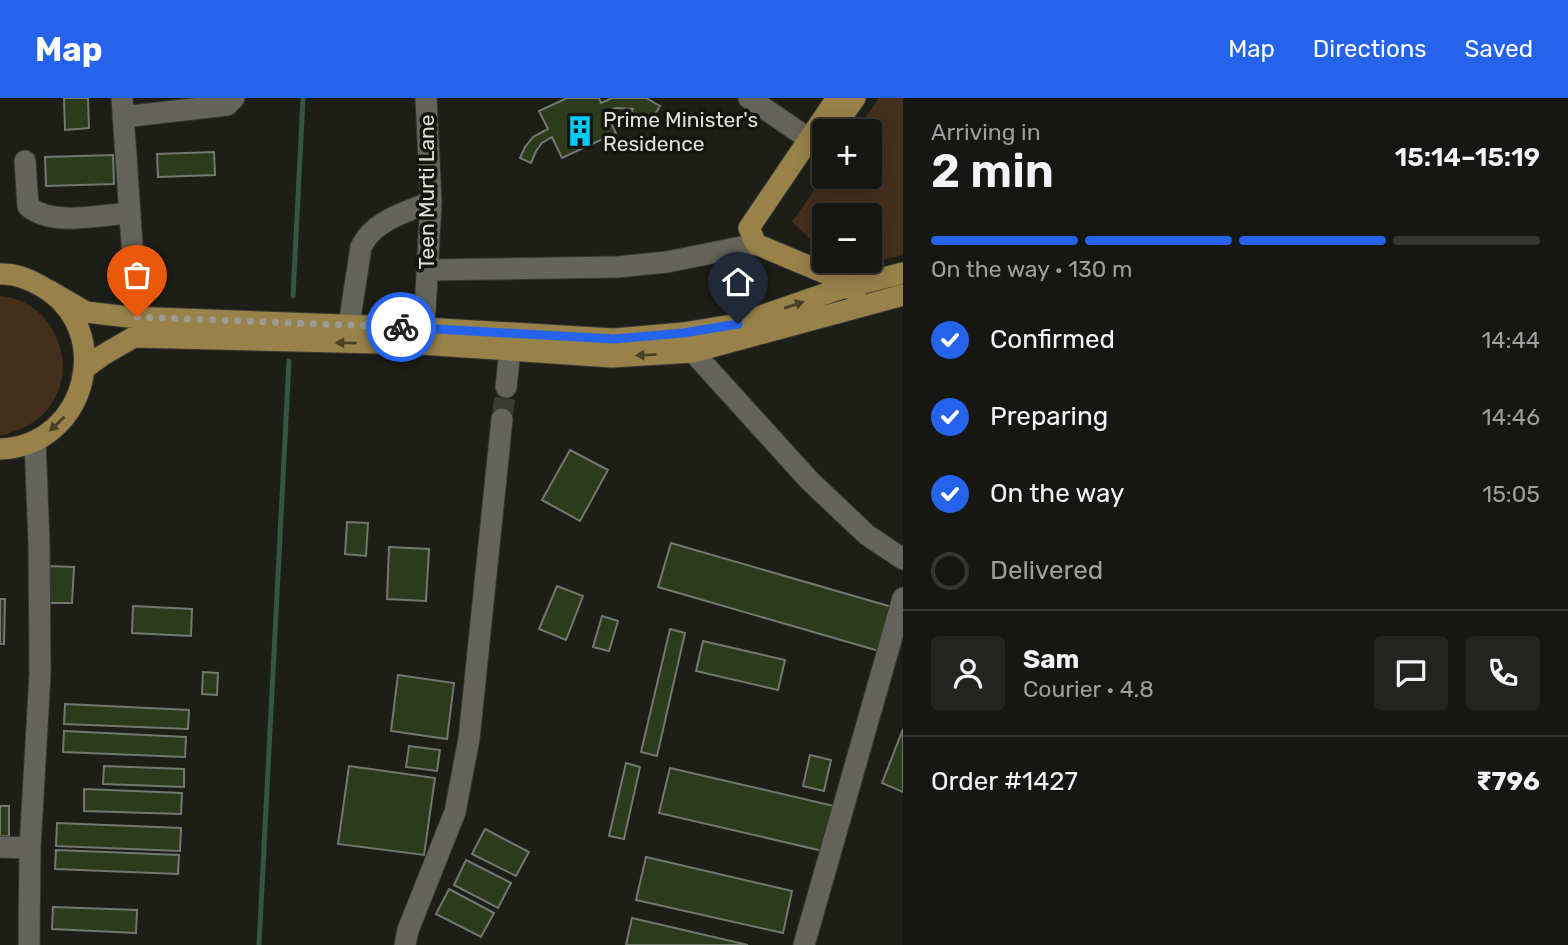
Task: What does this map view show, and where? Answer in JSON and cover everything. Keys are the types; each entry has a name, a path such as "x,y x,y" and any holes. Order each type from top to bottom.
{"main road":[{"path":"827,119 837,98"},
{"path":"840,119 855,98"},
{"path":"812,147 749,228 755,244 832,276 872,304"},
{"path":"2,272 30,279 86,312 137,317 424,328 614,339 683,333 738,324 850,287 903,273"},
{"path":"0,449 35,441 60,424 78,398 85,368 83,339 71,312 50,291"},
{"path":"85,368 134,337 420,344 612,357 693,352 903,295"}],"street":[{"path":"137,317 123,108 227,105 234,98"},
{"name":"Teen Murti Lane","path":"424,328 430,202 426,98"},
{"path":"749,98 812,138"},
{"path":"25,161 28,206 38,214 54,218 130,213"},
{"path":"349,325 361,247 365,239 386,221 430,202"},
{"path":"427,270 617,267 667,262 755,244"},
{"path":"506,387 510,350"},
{"path":"693,352 809,480 867,534 903,559"},
{"path":"405,945 408,930 455,812 469,739 502,419"},
{"path":"29,945 30,848 40,674 35,441"},
{"path":"804,945 903,598"},
{"path":"0,848 30,848"}],"shaded area":[{"path":"879,98 903,98 903,255 882,260 882,203 812,203 812,241 792,222 815,189 882,189 882,119 864,119"},
{"path":"0,296 19,300 36,310 48,323 62,358 62,376 57,394 46,411 32,423 4,435 0,435"}],"building":[{"path":"64,98 88,98 89,128 65,130"},
{"name":"Prime Minister's Residence","path":"567,98 599,98 601,103 612,98 646,98 660,106 649,124 631,113 633,109 615,108 606,113 616,133 562,158 552,137 542,143 531,163 520,158 533,137 548,129 539,111"},
{"path":"214,152 215,175 158,177 157,154"},
{"path":"113,155 114,184 46,186 45,157"},
{"path":"570,450 608,470 580,521 542,500"},
{"path":"347,522 368,523 366,556 345,554"},
{"path":"671,543 892,607 879,651 658,587"},
{"path":"389,547 429,549 426,601 387,599"},
{"path":"46,566 74,567 72,603 44,603"},
{"path":"557,586 583,596 566,640 539,629"},
{"path":"0,599 5,599 4,644 0,644"},
{"path":"133,606 192,609 191,636 132,633"},
{"path":"602,616 618,621 609,651 593,647"},
{"path":"670,629 685,633 657,756 641,752"},
{"path":"703,641 785,660 778,690 696,671"},
{"path":"203,672 218,673 217,695 202,694"},
{"path":"398,675 454,683 447,739 391,731"},
{"path":"65,704 189,710 188,729 64,724"},
{"path":"903,729 903,792 882,783"},
{"path":"64,731 186,737 185,757 63,752"},
{"path":"409,746 440,750 437,771 406,767"},
{"path":"810,755 831,760 824,791 803,786"},
{"path":"626,763 640,767 624,839 609,836"},
{"path":"104,766 184,769 184,787 103,784"},
{"path":"349,766 435,778 424,855 338,844"},
{"path":"670,768 834,806 823,851 659,813"},
{"path":"84,789 182,793 181,814 84,811"},
{"path":"0,806 9,806 9,836 0,836"},
{"path":"57,823 181,828 180,851 56,846"},
{"path":"485,829 529,852 516,876 472,854"},
{"path":"56,850 179,855 178,874 55,869"},
{"path":"646,857 792,891 783,933 636,900"},
{"path":"466,860 511,883 498,908 454,885"},
{"path":"449,889 494,913 481,937 436,914"},
{"path":"53,907 137,910 136,933 52,929"},
{"path":"632,918 748,945 626,945"}],"waterway":[{"path":"293,296 303,98"},
{"path":"259,945 289,361"}],"tunnel":[{"path":"502,419 506,387"}],"way so far":[{"path":"137,317 401,327"}],"place":[{"name":"Prime Minister's Residence","path":"580,131"}],"route":[{"path":"401,327 614,339 683,333 738,324"}]}
